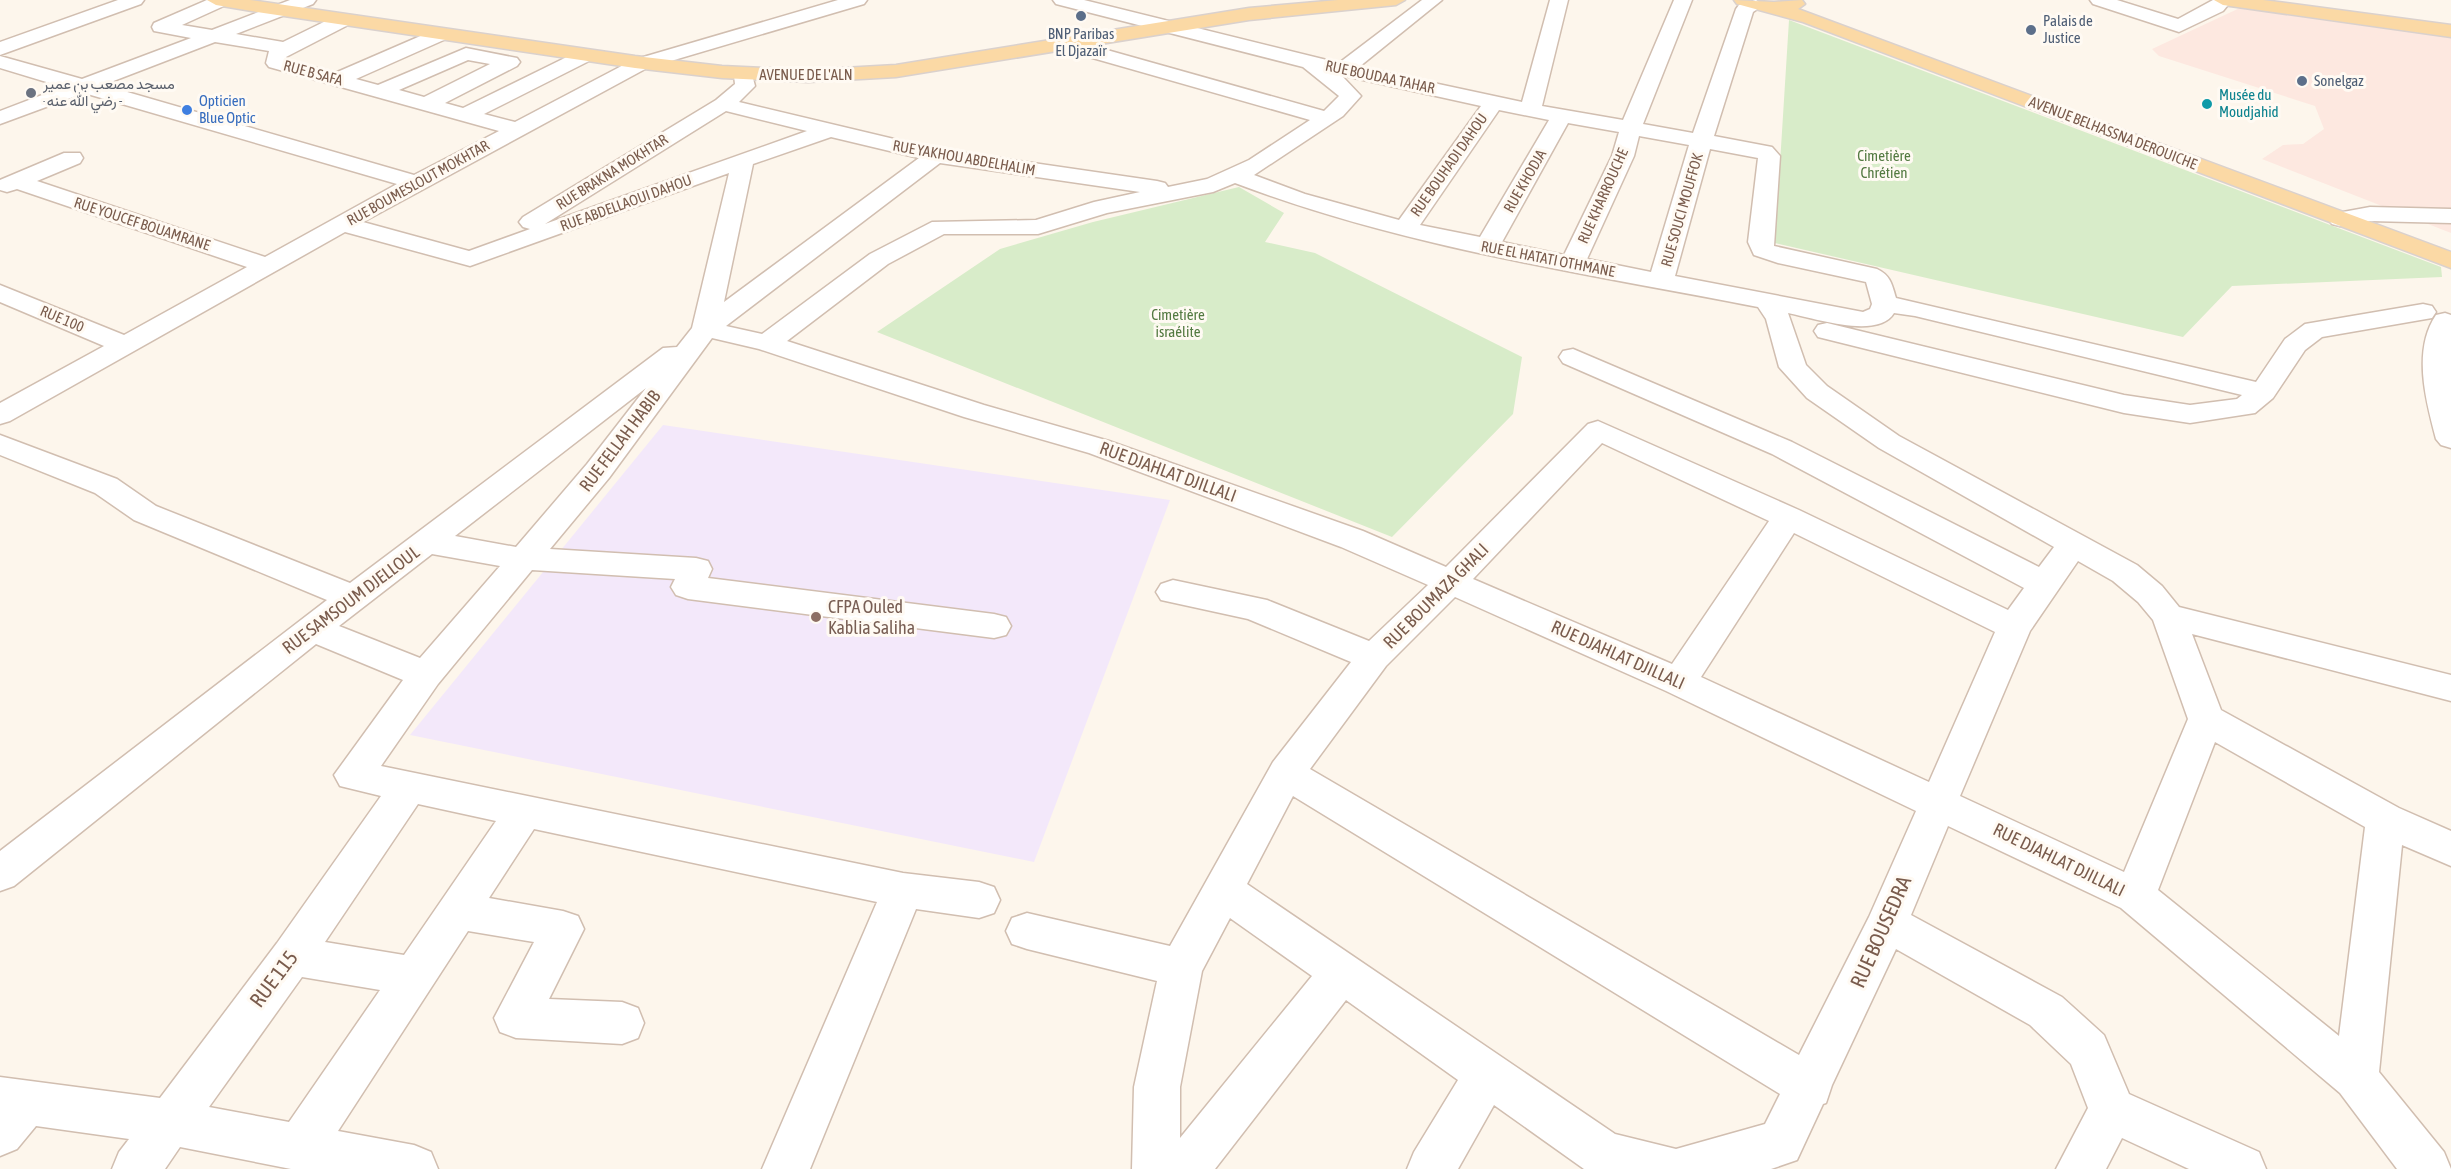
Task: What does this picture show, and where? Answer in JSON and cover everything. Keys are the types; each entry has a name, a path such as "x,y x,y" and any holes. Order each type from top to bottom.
{"main road":[{"name":"AVENUE DE L'ALN","path":"218,0 291,3 666,57 776,67 852,66 1299,0"},
{"name":"AVENUE DE L'ALN","path":"291,3 343,20 640,64 744,75 854,75 1068,45 1261,13 1396,0"},
{"path":"1726,1 1791,6 1798,0"},
{"name":"AVENUE BELHASSNA DEROUICHE","path":"1805,0 2451,245"},
{"path":"2278,0 2397,18 2451,23"},
{"path":"2221,2 2451,31"},
{"name":"AVENUE BELHASSNA DEROUICHE","path":"1754,4 1810,18 2451,261"}],"street":[{"path":"0,48 135,0"},
{"name":"RUE B SAFA","path":"218,0 161,27 285,48"},
{"name":"RUE BOUMESLOUT MOKHTAR","path":"0,415 123,344 416,183 640,64 810,7 858,0"},
{"path":"767,343 889,253 940,227 1038,227 1102,207 1213,185 1236,176 1327,118 1351,96 1337,73 1298,60 1062,0"},
{"path":"1337,73 1433,0"},
{"path":"1530,110 1559,0"},
{"name":"RUE KHARROUCHE","path":"1572,264 1623,156 1631,127 1683,0"},
{"path":"2099,0 2179,26 2221,2"},
{"path":"2188,2 2221,2"},
{"path":"0,118 216,35 291,3"},
{"name":"RUE SOUCI MOUFFOK","path":"1661,280 1702,139 1744,9 1754,4"},
{"path":"285,48 343,20"},
{"path":"338,80 439,35"},
{"path":"1068,45 1327,118"},
{"name":"RUE B SAFA","path":"285,48 276,56 276,63 517,129"},
{"path":"378,92 466,54 510,62 425,105"},
{"path":"465,115 585,55"},
{"path":"0,62 416,183"},
{"name":"RUE BOUDAA TAHAR","path":"1337,73 1530,110 1702,139 1754,149 1769,156 1760,242 1760,286"},
{"path":"723,104 745,86 744,75"},
{"name":"RUE BOUHADI DAHOU","path":"1405,229 1494,102"},
{"name":"RUE YAKHOU ABDELHALIM","path":"723,104 936,156 1176,191"},
{"name":"RUE BRAKNA MOKHTAR","path":"470,260 723,104"},
{"name":"RUE KHODJA","path":"1487,247 1562,115"},
{"name":"RUE ABDELLAOUI DAHOU","path":"470,260 830,130"},
{"name":"RUE FELLAH HABIB","path":"409,787 353,775 426,675 598,471 705,329 936,156"},
{"path":"8,184 72,158"},
{"path":"705,329 743,160"},
{"name":"RUE EL HATATI OTHMANE","path":"1236,176 1297,200 1405,229 1487,247 1661,280 1760,286 1875,312 1915,308 2263,392"},
{"name":"RUE YOUCEF BOUAMRANE","path":"8,184 268,266"},
{"path":"2340,219 2370,214 2451,216"},
{"path":"342,224 470,260"},
{"path":"801,256 858,275"},
{"path":"1760,286 1868,274 1877,278 1875,312"},
{"path":"1760,286 2124,404 2190,414 2245,407 2263,392 2295,345 2314,330 2444,310 2436,345 2436,376 2451,439"},
{"path":"1760,286 1793,367 1817,392 1889,442 2074,543 2125,573 2150,594 2168,616 2206,719 2385,819 2451,849"},
{"name":"RUE 100","path":"0,293 123,344"},
{"name":"RUE DJAHLAT DJILLALI","path":"705,329 767,343 974,411 1100,447 1352,539 1679,682 1939,802 2135,896 2356,1078 2427,1169"},
{"name":"RUE SAMSOUM DJELLOUL","path":"0,874 312,629 705,329"},
{"path":"1573,357 1782,448 2044,584"},
{"name":"RUE BOUMAZA GHALI","path":"1156,1169 1158,1087 1181,968 1286,772 1374,657 1451,582 1598,430 1788,517"},
{"path":"0,444 106,486 145,513 354,598"},
{"path":"1679,682 1788,517 2014,627"},
{"path":"427,542 525,559 696,569 688,587 994,626"},
{"name":"RUE BOUSEDRA","path":"1685,1169 1780,1143 1810,1086 1887,923 2014,627 2074,543"},
{"path":"1173,592 1255,608 1374,657"},
{"path":"2168,616 2451,688"},
{"path":"312,629 426,675"},
{"path":"2135,896 2206,719"},
{"path":"1286,772 1810,1086"},
{"path":"409,787 903,890 979,900"},
{"name":"RUE 115","path":"136,1169 168,1122 292,956 409,787"},
{"path":"301,1146 524,811"},
{"path":"2356,1078 2385,819"},
{"path":"786,1169 903,890"},
{"path":"1224,891 1606,1156 1668,1169"},
{"path":"458,911 563,929 516,1018 622,1023"},
{"path":"1887,923 2046,1011 2088,1050 2112,1110 2242,1169"},
{"path":"1028,931 1181,968"},
{"path":"292,956 414,976"},
{"path":"1185,1169 1341,973"},
{"path":"1431,1169 1487,1074"},
{"path":"2079,1169 2112,1110"},
{"path":"8,1112 168,1122 301,1146 348,1162 414,1169"}],"shaded area":[{"path":"2244,6 2451,34 2451,233 2262,159 2283,145 2303,144 2324,129 2315,106 2159,56 2152,49"},
{"name":"CFPA Ouled Kablia Saliha","path":"663,425 1170,500 1034,862 410,735"}],"green space":[{"name":"Cimetière Chrétien","path":"1789,20 2441,267 2442,277 2232,286 2183,337 1775,243"},
{"name":"Cimetière israélite","path":"1239,187 1284,213 1265,242 1315,253 1522,357 1513,414 1392,537 877,332 1000,249 1093,222"}],"place":[{"name":"BNP Paribas El Djazaïr","path":"1081,16"},
{"name":"Palais de Justice","path":"2031,30"},
{"name":"Sonelgaz","path":"2302,81"},
{"name":"مسجد مصعب بن عمير -رضي الله عنه -","path":"31,93"},
{"name":"Musée du Moudjahid","path":"2207,104"},
{"name":"Opticien Blue Optic","path":"187,110"},
{"name":"CFPA Ouled Kablia Saliha","path":"816,617"}]}
